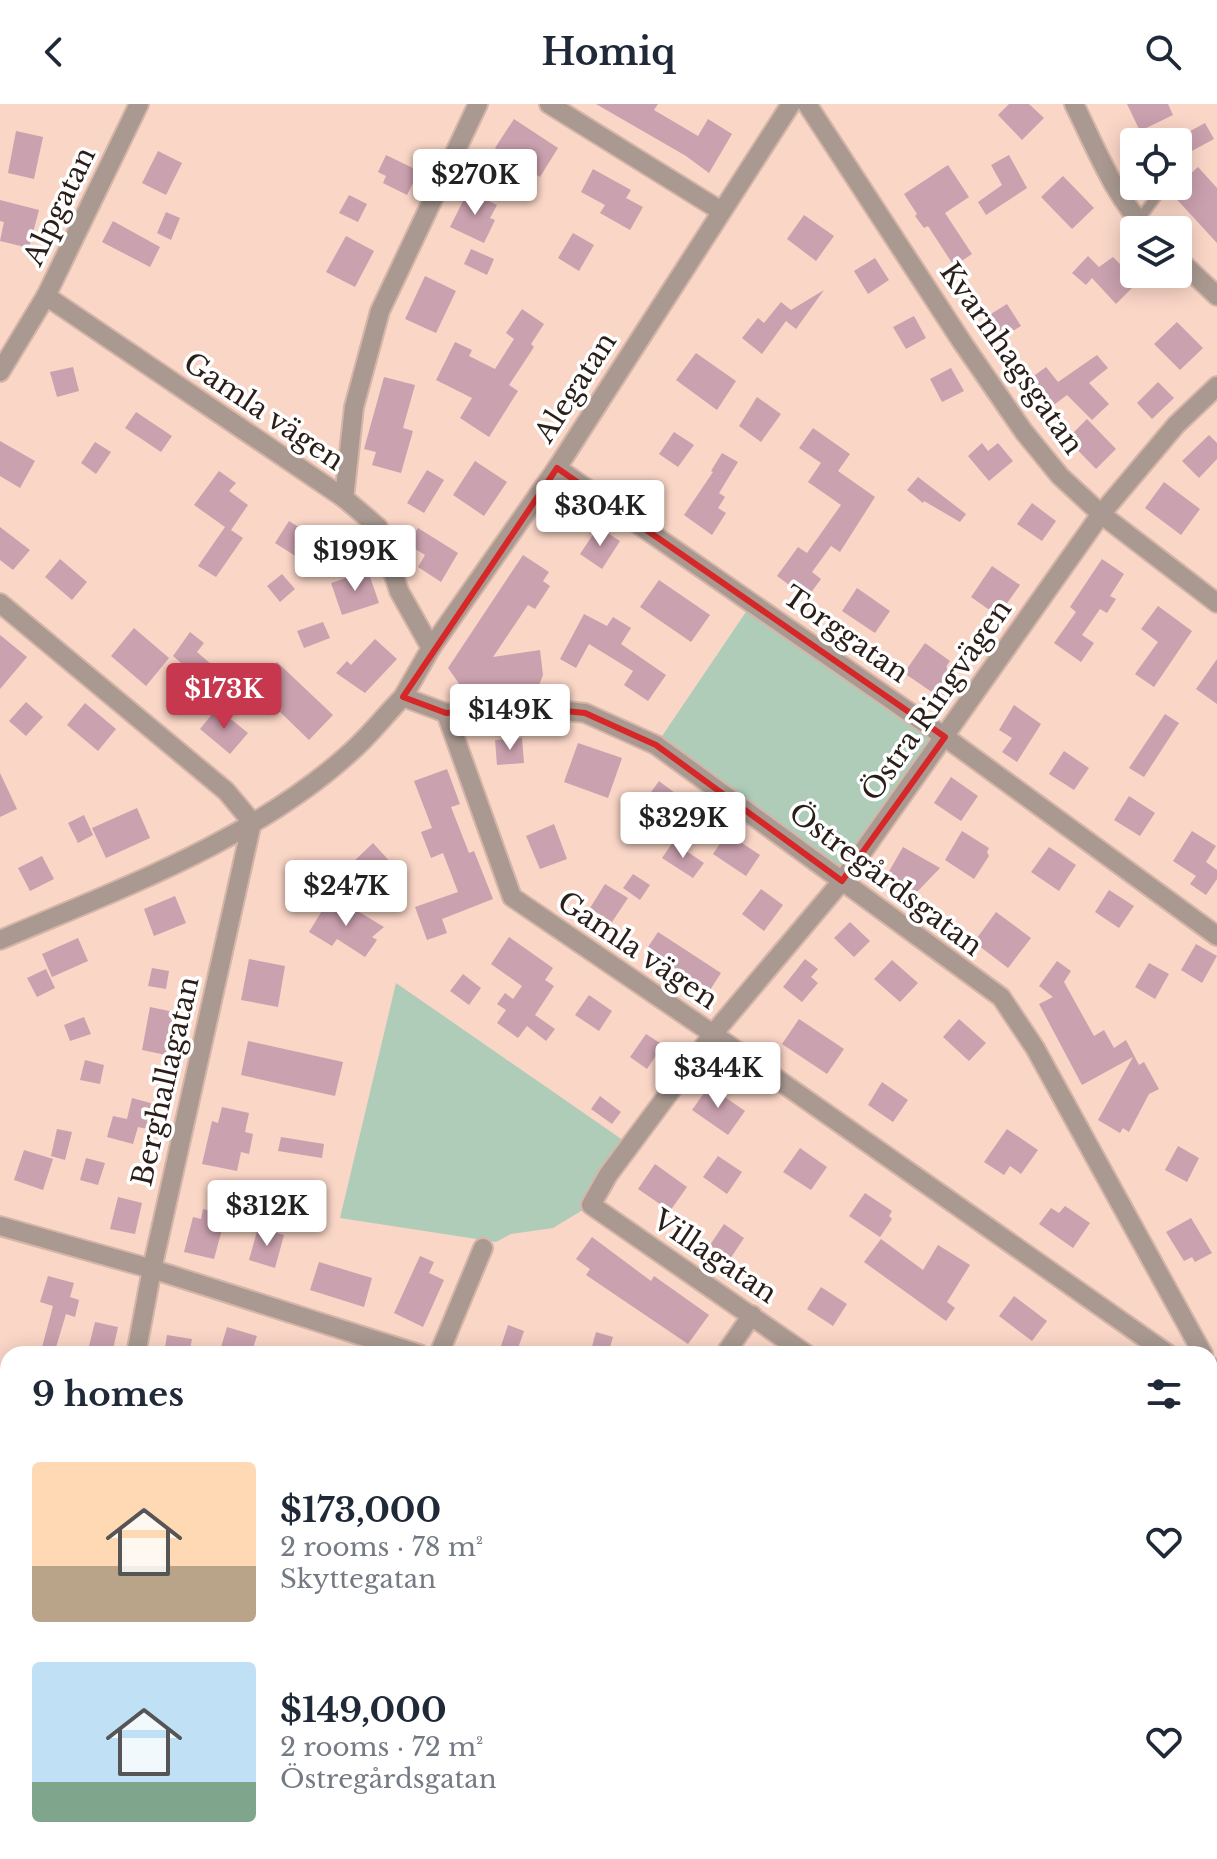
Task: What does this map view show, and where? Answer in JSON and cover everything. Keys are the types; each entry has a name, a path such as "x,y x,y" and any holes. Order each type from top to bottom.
{"street":[{"name":"Alpgatan","path":"0,372 46,296 139,104"},
{"path":"344,498 354,407 380,311 478,104"},
{"path":"549,104 721,211"},
{"name":"Alegatan","path":"403,697 431,648 557,468 791,104"},
{"name":"Kvarnhagsgatan","path":"807,104 962,342 1024,432 1060,476 1101,514 1217,603"},
{"path":"1074,104 1103,164 1137,216"},
{"path":"1192,272 1217,296"},
{"name":"Gamla vägen","path":"46,296 344,498 378,527 399,591 431,648"},
{"name":"Östra Ringvägen","path":"591,1205 608,1175 713,1034 842,881 1101,514 1176,425 1217,386"},
{"name":"Torggatan","path":"557,468 945,737 1217,936"},
{"path":"0,603 226,791 252,822"},
{"path":"0,940 175,865 252,822 301,791 353,750 403,697"},
{"name":"Östregårdsgatan","path":"403,697 446,713 517,706 585,713 656,745 954,966 1001,997 1035,1048 1199,1346"},
{"name":"Gamla vägen","path":"446,713 512,897 713,1034 1157,1346"},
{"name":"Berghallagatan","path":"138,1346 252,822"},
{"name":"Villagatan","path":"591,1205 795,1346"},
{"path":"0,1226 152,1269 394,1346"},
{"path":"442,1346 483,1248"},
{"path":"731,1346 752,1315"}],"highlighted area":[{"path":"557,468 945,737 842,881 656,745 585,713 517,706 446,713 403,697"}],"green space":[{"path":"752,603 945,737 842,881 656,745"},
{"path":"396,983 630,1145 591,1205 553,1228 511,1234 496,1242 340,1218"}],"building":[{"path":"596,104 658,104 654,110 698,136 708,119 732,134 709,173 686,156"},
{"path":"1009,104 1029,104 1044,118 1022,140 998,115"},
{"path":"1127,104 1168,104 1173,115 1146,128 1139,128"},
{"path":"514,119 558,148 540,177 495,148"},
{"path":"1205,123 1214,139 1192,151 1192,130"},
{"path":"16,131 43,137 34,179 8,173"},
{"path":"158,151 182,163 166,195 142,183"},
{"path":"386,155 419,171 407,195 383,183 386,176 378,172"},
{"path":"1009,155 1027,188 986,215 978,202 1002,185 991,165"},
{"path":"948,165 969,197 945,213 972,254 954,266 928,226 924,228 915,216 917,214 904,194"},
{"path":"1198,167 1217,188 1217,243 1177,200 1192,200 1192,172"},
{"path":"593,169 631,190 626,198 643,207 630,230 600,213 605,205 581,192"},
{"path":"1063,176 1094,208 1072,229 1041,197"},
{"path":"468,191 497,205 490,218 495,220 484,243 450,227"},
{"path":"349,195 367,204 358,222 339,213"},
{"path":"0,200 39,210 29,248 0,241 4,222 0,221"},
{"path":"166,212 180,218 171,240 157,233"},
{"path":"804,215 834,236 816,261 787,239"},
{"path":"113,221 160,247 150,267 102,242"},
{"path":"573,233 594,245 579,271 558,258"},
{"path":"346,236 374,251 355,287 326,272"},
{"path":"471,249 494,259 487,275 464,264"},
{"path":"1088,256 1099,267 1113,257 1120,264 1120,288 1132,288 1116,304 1092,278 1086,285 1072,273"},
{"path":"875,258 889,280 868,294 854,271"},
{"path":"425,276 456,291 436,333 405,319"},
{"path":"824,290 796,329 786,321 762,354 742,338 758,318 764,323 781,302 791,310"},
{"path":"1007,304 1021,326 1000,339 986,317"},
{"path":"522,309 544,324 531,344 534,347 509,385 518,391 489,437 460,418 472,398 436,380 455,342 472,350 469,356 495,369 514,339 506,333"},
{"path":"914,316 926,338 906,349 893,327"},
{"path":"1177,322 1203,348 1180,370 1154,344"},
{"path":"696,353 736,381 717,410 676,380"},
{"path":"1097,355 1108,368 1089,383 1109,404 1092,420 1067,395 1047,410 1038,398 1043,395 1031,378 1046,367 1058,382"},
{"path":"73,367 79,391 57,397 50,372"},
{"path":"951,368 964,391 942,402 930,379"},
{"path":"384,377 415,385 403,428 413,431 401,473 372,465 376,452 364,449"},
{"path":"1158,382 1174,398 1152,419 1137,403"},
{"path":"757,397 781,414 761,442 739,426"},
{"path":"136,412 172,436 161,452 125,428"},
{"path":"1087,419 1116,449 1096,469 1067,439"},
{"path":"813,428 850,454 838,471 875,497 840,552 831,546 812,572 821,579 807,598 777,576 798,547 807,553 841,505 808,482 821,463 799,448"},
{"path":"674,432 694,445 678,467 659,454"},
{"path":"1209,435 1217,443 1217,459 1199,478 1182,461"},
{"path":"0,441 35,461 20,488 0,476"},
{"path":"95,442 111,452 96,474 81,463"},
{"path":"982,443 988,451 998,443 1013,461 989,481 968,456"},
{"path":"722,453 738,462 719,493 725,497 718,508 726,513 712,535 684,515"},
{"path":"475,461 507,482 484,516 453,495"},
{"path":"427,470 444,480 424,513 407,503"},
{"path":"219,471 236,483 229,491 248,505 231,530 243,538 216,577 198,566 225,527 194,505"},
{"path":"918,477 966,514 960,522 923,503 907,490"},
{"path":"1164,482 1200,509 1181,535 1145,508"},
{"path":"1032,503 1056,521 1042,541 1017,524"},
{"path":"289,521 311,535 297,557 275,543"},
{"path":"0,527 30,550 13,570 0,560"},
{"path":"598,527 620,541 602,569 580,554"},
{"path":"418,528 458,553 441,582 418,567 425,555 407,544"},
{"path":"523,555 549,572 543,581 550,586 535,609 528,605 493,657 540,650 543,675 538,688 475,692 470,684 460,685 448,668"},
{"path":"60,559 87,582 72,600 45,577"},
{"path":"1102,559 1124,574 1110,596 1116,599 1107,613 1100,609 1082,635 1094,643 1081,662 1054,643 1076,612 1070,607"},
{"path":"992,566 1020,585 998,616 971,597"},
{"path":"368,571 379,603 342,615 331,583"},
{"path":"282,574 295,589 280,602 267,586"},
{"path":"659,580 710,615 691,642 640,607"},
{"path":"857,588 890,611 875,633 842,611"},
{"path":"1158,606 1192,631 1154,687 1135,674 1158,642 1141,629"},
{"path":"584,614 607,626 613,617 631,628 621,644 666,675 648,701 624,685 633,671 589,644 576,668 560,659"},
{"path":"323,622 330,638 304,648 297,631"},
{"path":"134,628 169,658 146,686 111,656"},
{"path":"190,632 204,643 197,652 220,672 208,686 173,656"},
{"path":"0,635 27,657 0,689"},
{"path":"375,639 397,659 365,693 336,673 347,661 351,665"},
{"path":"925,643 950,661 946,667 958,676 942,699 904,673"},
{"path":"1217,659 1217,704 1196,689"},
{"path":"277,662 333,715 309,740 256,684"},
{"path":"26,702 43,717 26,736 9,721"},
{"path":"85,703 116,729 98,751 67,725"},
{"path":"1014,705 1041,724 1017,762 1002,752 1012,738 999,730"},
{"path":"217,708 248,733 230,754 200,729"},
{"path":"1165,714 1179,723 1144,777 1129,768"},
{"path":"522,738 524,763 497,765 495,740"},
{"path":"578,743 622,758 608,798 564,782"},
{"path":"1064,751 1089,768 1074,790 1049,774"},
{"path":"447,769 460,804 451,807 469,853 474,851 493,899 442,919 447,933 427,940 415,907 458,892 443,853 431,858 421,832 432,828 414,781"},
{"path":"0,773 17,809 0,817"},
{"path":"951,777 978,796 961,821 934,803"},
{"path":"659,781 695,808 677,832 641,806"},
{"path":"1129,796 1155,813 1140,836 1114,820"},
{"path":"137,808 150,838 106,858 92,828"},
{"path":"84,815 93,835 78,843 68,823"},
{"path":"554,824 567,859 540,869 526,836"},
{"path":"962,831 989,848 989,856 974,879 945,860"},
{"path":"1192,831 1216,846 1206,862 1217,870 1217,879 1206,895 1190,884 1196,876 1173,861"},
{"path":"727,833 760,855 746,876 713,854"},
{"path":"673,842 704,863 693,878 662,858"},
{"path":"373,843 393,865 369,886 350,865"},
{"path":"903,847 940,868 916,893 887,875"},
{"path":"1049,847 1076,865 1059,891 1031,872"},
{"path":"42,856 54,879 30,891 18,868"},
{"path":"633,874 650,885 640,900 623,888"},
{"path":"605,884 628,898 612,922 590,908"},
{"path":"761,889 783,905 764,931 742,914"},
{"path":"1109,890 1134,906 1119,928 1095,912"},
{"path":"175,896 186,923 154,936 144,909"},
{"path":"328,901 337,907 341,901 384,927 372,937 377,940 365,957 337,939 332,946 309,932"},
{"path":"996,912 1031,938 1008,968 974,942"},
{"path":"850,922 870,941 854,957 834,938"},
{"path":"658,932 721,973 710,990 646,950"},
{"path":"509,937 553,968 545,980 554,986 535,1015 555,1029 546,1041 527,1026 518,1038 497,1023 506,1010 497,1004 505,993 513,999 522,986 491,964"},
{"path":"78,938 88,961 52,977 42,954"},
{"path":"1196,944 1217,956 1202,983 1181,970"},
{"path":"249,959 285,966 278,1007 241,1000"},
{"path":"805,959 818,969 811,977 818,983 802,1002 783,987"},
{"path":"892,960 918,983 900,1002 874,979"},
{"path":"1057,961 1071,971 1064,982 1094,1036 1104,1030 1114,1048 1126,1040 1139,1065 1144,1062 1159,1089 1149,1094 1129,1132 1123,1128 1120,1133 1098,1120 1133,1057 1082,1085 1039,1004 1053,997 1039,986"},
{"path":"1149,963 1169,974 1155,999 1135,987"},
{"path":"152,968 169,971 166,989 148,986"},
{"path":"46,969 55,988 37,997 27,978"},
{"path":"463,974 481,988 469,1005 450,991"},
{"path":"589,995 612,1011 599,1031 575,1015"},
{"path":"150,1007 174,1012 166,1055 142,1050"},
{"path":"84,1017 91,1034 70,1041 64,1025"},
{"path":"799,1019 844,1049 827,1074 782,1044"},
{"path":"959,1019 986,1043 969,1061 943,1037"},
{"path":"646,1034 663,1045 647,1069 630,1057"},
{"path":"248,1041 343,1062 335,1096 241,1075"},
{"path":"85,1060 104,1065 100,1084 80,1080"},
{"path":"882,1082 908,1100 893,1122 868,1105"},
{"path":"709,1086 745,1111 728,1135 692,1110"},
{"path":"600,1096 621,1112 612,1124 591,1109"},
{"path":"132,1098 154,1104 148,1129 138,1127 133,1144 107,1137 113,1116 127,1119"},
{"path":"222,1107 249,1113 245,1132 253,1134 249,1154 241,1152 237,1171 202,1164 212,1121 218,1123"},
{"path":"57,1129 72,1132 65,1160 51,1156"},
{"path":"1007,1129 1038,1150 1021,1174 1010,1166 1004,1175 984,1162"},
{"path":"281,1137 324,1144 322,1158 278,1151"},
{"path":"1178,1146 1199,1158 1187,1182 1165,1170"},
{"path":"800,1148 827,1167 811,1190 783,1172"},
{"path":"24,1150 53,1159 43,1190 14,1180"},
{"path":"718,1156 742,1172 727,1194 703,1177"},
{"path":"86,1158 105,1163 98,1185 80,1180"},
{"path":"655,1164 687,1187 670,1211 638,1189"},
{"path":"865,1193 892,1211 889,1216 892,1219 880,1237 849,1216"},
{"path":"118,1197 142,1203 135,1234 110,1229"},
{"path":"1065,1206 1090,1223 1073,1248 1039,1224 1051,1208 1059,1213"},
{"path":"203,1209 226,1215 214,1259 184,1252 193,1217 201,1219"},
{"path":"1191,1218 1212,1253 1195,1262 1192,1257 1184,1261 1166,1232"},
{"path":"724,1224 744,1238 730,1259 710,1245"},
{"path":"258,1228 284,1235 275,1268 249,1260"},
{"path":"592,1237 651,1281 654,1276 709,1315 688,1344 586,1275 590,1269 576,1259"},
{"path":"881,1239 923,1270 938,1245 970,1265 947,1302 955,1308 946,1321 864,1262"},
{"path":"420,1256 434,1262 429,1273 444,1280 423,1327 394,1313"},
{"path":"319,1262 372,1278 364,1307 310,1290"},
{"path":"48,1276 74,1283 70,1297 79,1300 75,1317 66,1314 56,1346 42,1346 53,1306 40,1302"},
{"path":"821,1287 847,1304 833,1326 807,1309"},
{"path":"1014,1296 1047,1321 1032,1341 999,1316"},
{"path":"95,1322 118,1327 114,1346 89,1346"},
{"path":"508,1325 524,1331 519,1346 501,1346"},
{"path":"227,1327 257,1336 254,1346 221,1346"},
{"path":"596,1332 613,1337 610,1346 592,1346"},
{"path":"167,1335 192,1339 191,1346 165,1346"}]}
